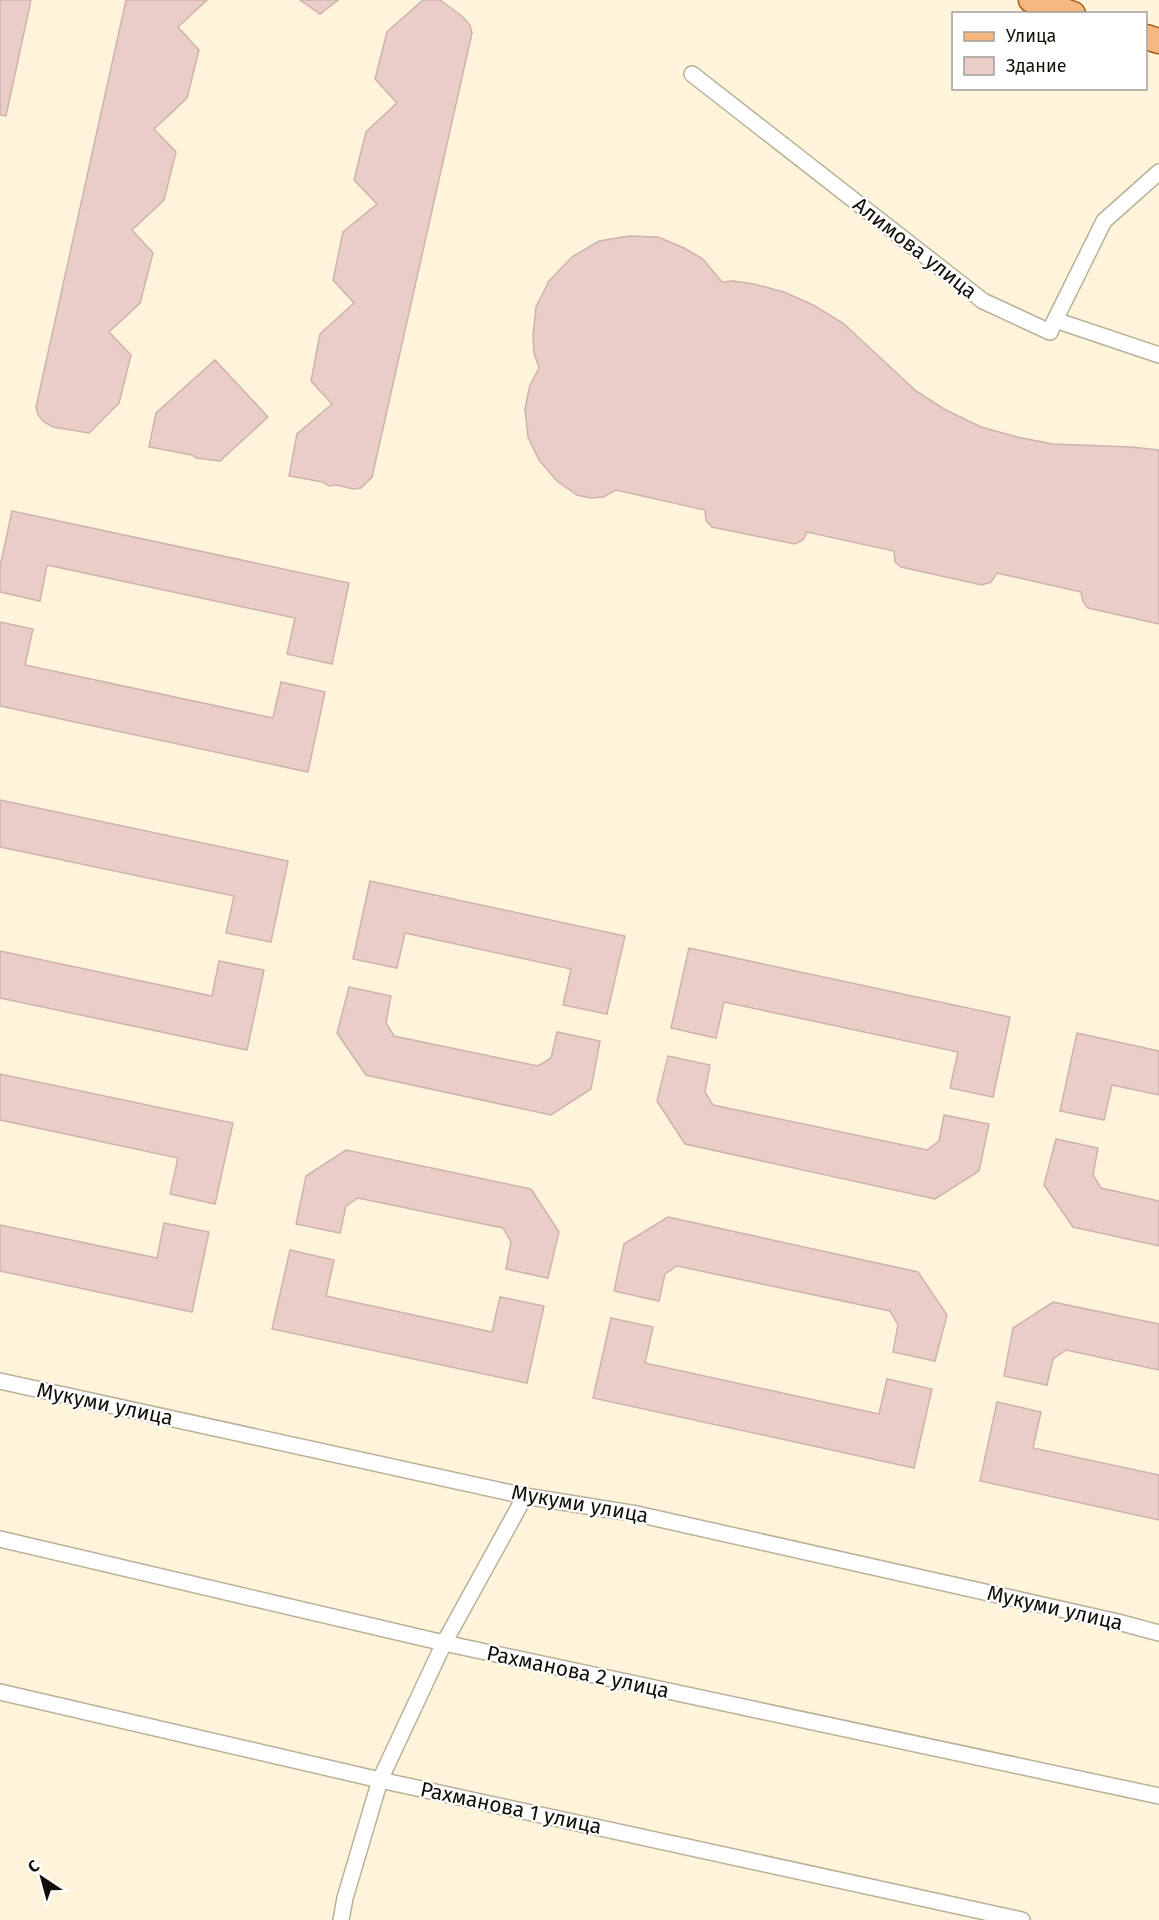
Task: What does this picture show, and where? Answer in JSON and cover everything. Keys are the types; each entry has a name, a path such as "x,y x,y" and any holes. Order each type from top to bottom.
{"main road":[{"path":"1031,0 1067,12"}],"street":[{"name":"Алимова улица","path":"692,74 983,302 1050,332 1055,320"},
{"path":"1159,172 1104,221 1055,320 1159,355"},
{"name":"Мукуми улица","path":"0,1381 525,1496 637,1514 1159,1633"},
{"path":"341,1920 345,1898 380,1780 444,1643 525,1496"},
{"name":"Рахманова 2 улица","path":"0,1539 444,1643 1159,1796"},
{"name":"Рахманова 1 улица","path":"0,1692 380,1780 1022,1920"}],"building":[{"path":"0,0 31,0 6,116 0,115"},
{"path":"126,0 207,0 178,27 199,50 187,98 154,129 176,152 164,200 132,230 153,253 140,303 109,332 131,355 119,403 89,433 53,427 38,415 36,407"},
{"path":"300,0 338,0 320,14"},
{"path":"423,0 440,0 463,17 470,25 472,33 372,477 361,488 329,486 323,482 289,476 297,434 332,404 311,381 320,334 354,303 333,280 343,232 377,204 354,180 366,132 397,103 375,79 387,32"},
{"path":"629,236 658,237 684,248 703,259 722,282 754,284 784,292 813,305 843,323 916,391 944,409 981,427 1053,444 1159,450 1159,624 1088,608 1083,602 1081,592 997,573 991,582 982,585 901,567 895,562 894,551 807,532 803,540 795,544 712,527 706,521 705,510 616,490 603,497 591,498 577,495 557,481 539,460 528,437 525,409 530,385 539,368 534,353 533,336 536,307 549,281 572,257 599,241"},
{"path":"215,360 268,417 220,461 149,447 156,413"},
{"path":"12,511 349,583 332,664 287,654 295,618 47,565 40,601 0,592 0,567"},
{"path":"0,622 33,629 25,665 273,718 281,682 325,692 308,772 0,706"},
{"path":"0,800 288,861 271,942 226,933 234,896 0,847"},
{"path":"370,881 625,936 607,1014 563,1005 571,969 405,933 397,968 353,959"},
{"path":"689,948 1010,1017 993,1097 950,1088 958,1052 724,1002 716,1038 671,1028"},
{"path":"0,951 212,996 219,961 264,970 247,1050 0,998"},
{"path":"349,987 391,996 386,1023 394,1036 538,1066 551,1058 557,1032 600,1041 591,1089 551,1115 366,1075 337,1033"},
{"path":"1077,1033 1159,1051 1159,1095 1112,1085 1104,1120 1060,1111"},
{"path":"668,1056 710,1065 705,1092 713,1105 927,1150 939,1141 944,1115 989,1124 979,1171 935,1199 685,1144 657,1101"},
{"path":"0,1074 233,1123 215,1204 170,1194 178,1158 0,1120"},
{"path":"1056,1139 1098,1148 1093,1175 1101,1188 1159,1201 1159,1246 1073,1227 1044,1185"},
{"path":"346,1150 531,1189 559,1232 548,1278 506,1269 511,1242 503,1228 358,1198 346,1206 340,1233 296,1224 306,1176"},
{"path":"668,1217 918,1272 947,1315 935,1361 893,1352 898,1325 890,1311 677,1266 665,1274 659,1301 614,1291 624,1244"},
{"path":"164,1223 209,1232 192,1312 0,1271 0,1225 157,1258"},
{"path":"290,1250 334,1260 326,1296 492,1332 500,1297 544,1306 527,1383 272,1329"},
{"path":"1053,1302 1159,1324 1159,1370 1066,1350 1053,1359 1047,1385 1004,1376 1013,1328"},
{"path":"611,1318 653,1327 645,1363 879,1414 887,1379 932,1389 914,1468 593,1398"},
{"path":"997,1402 1041,1412 1033,1448 1159,1475 1159,1520 980,1481"}]}
